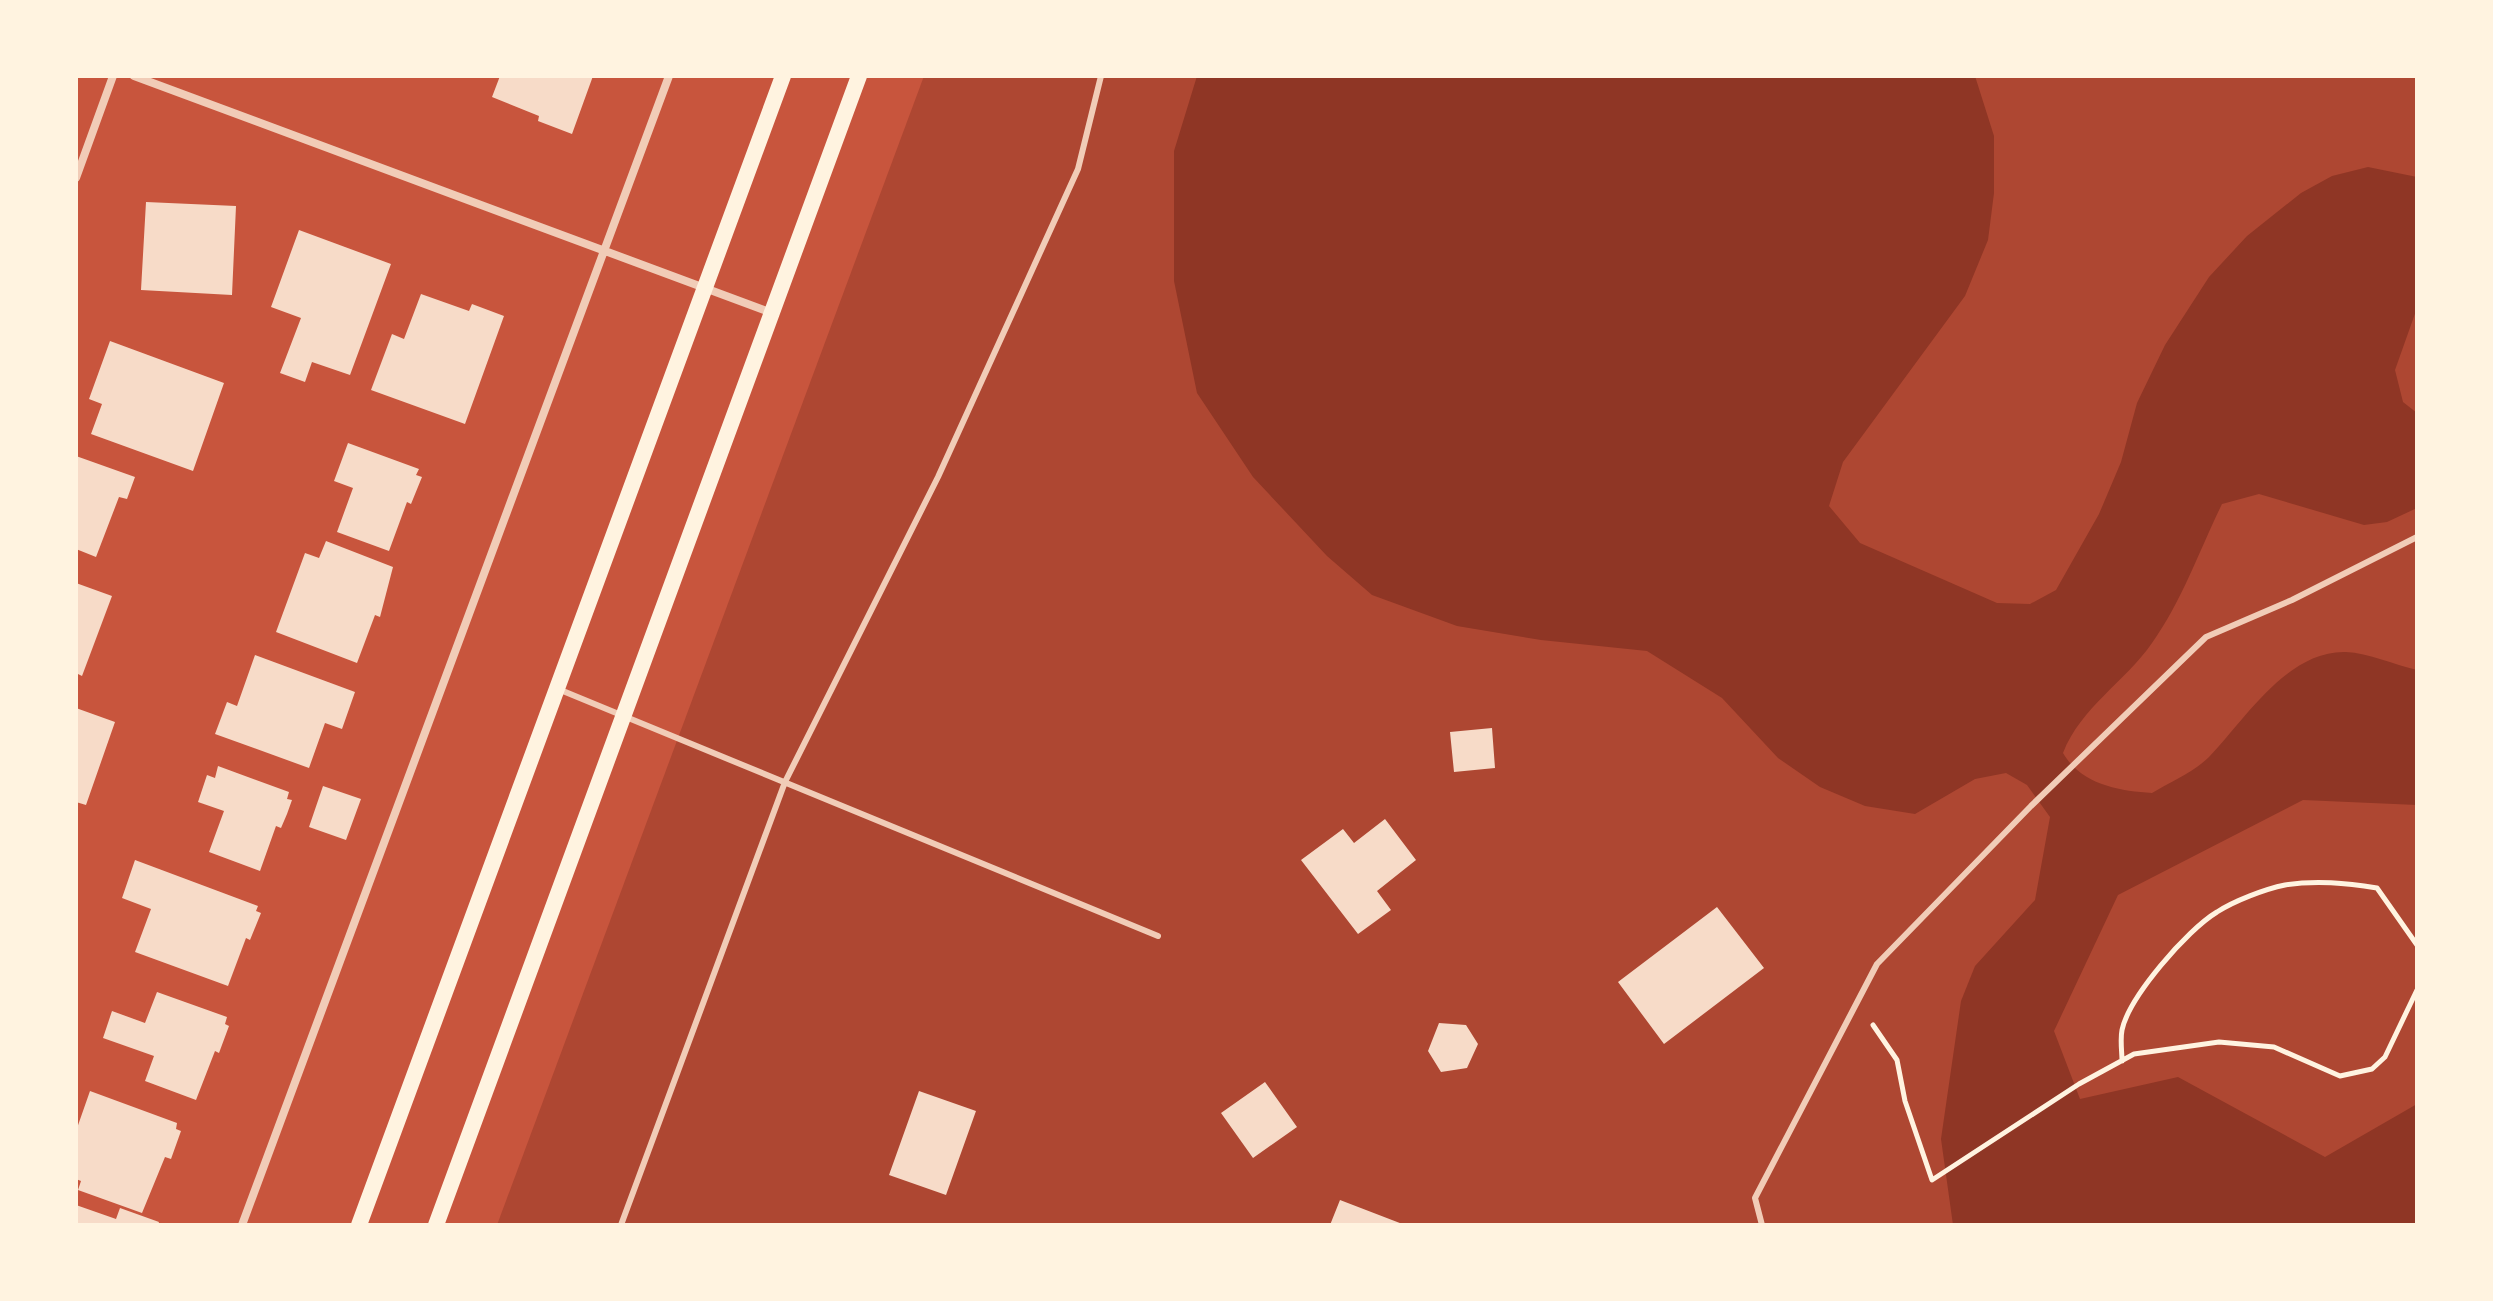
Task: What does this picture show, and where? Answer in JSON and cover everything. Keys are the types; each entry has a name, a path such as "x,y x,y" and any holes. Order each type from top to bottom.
{"main road":[{"path":"359,1225 783,76"},
{"path":"436,1225 859,76"}],"street":[{"path":"76,178 113,76"},
{"path":"134,76 772,313"},
{"path":"242,1225 669,76"}],"lane":[{"path":"621,1225 785,782 938,477 1078,169 1101,76"},
{"path":"1762,1225 1755,1198 1877,964 2031,806 2206,637 2292,600 2417,537"},
{"path":"557,688 1158,936"}],"path":[{"path":"2122,1061 2122,1030 2131,1007 2146,983 2173,953 2216,912 2283,885 2338,882 2377,888 2417,945"},
{"path":"1850,1014 1872,1023 1897,1060 1905,1101 1932,1180 2079,1084 2134,1054 2219,1042 2274,1047 2340,1076 2372,1069 2385,1057 2417,990"}],"shaded area":[{"path":"924,76 2417,76 2417,1225 497,1225"},
{"path":"1197,76 1975,76 1994,136 1994,193 1988,240 1965,296 1843,462 1829,506 1860,543 1997,603 2030,604 2056,590 2099,514 2121,462 2137,403 2165,345 2209,277 2247,236 2301,193 2332,176 2368,167 2417,177 2417,308 2395,370 2403,402 2417,413 2417,508 2387,522 2364,525 2259,494 2222,504 2163,627 2141,657 2092,708 2063,753 2090,779 2114,788 2152,793 2203,762 2268,690 2286,675 2305,662 2325,654 2354,653 2417,670 2417,805 2303,800 2118,895 2054,1031 2080,1099 2178,1077 2325,1157 2417,1104 2417,1225 1953,1225 1941,1139 1961,1001 1975,966 2035,900 2050,817 2027,785 2006,773 1975,779 1915,814 1865,806 1820,787 1778,758 1722,698 1647,651 1541,640 1457,626 1372,595 1327,556 1253,477 1197,393 1174,281 1174,151"}],"building":[{"path":"500,76 593,76 572,134 538,121 539,116 492,97"},
{"path":"146,202 236,206 232,295 141,290"},
{"path":"299,230 391,264 350,375 312,362 305,382 280,373 301,318 271,307"},
{"path":"421,294 469,311 472,304 504,316 465,424 371,390 392,334 404,339"},
{"path":"110,341 224,383 193,471 91,434 102,404 89,399"},
{"path":"348,443 419,469 416,475 422,477 411,504 407,502 389,551 337,532 353,488 334,481"},
{"path":"76,456 135,477 127,499 119,497 96,557 76,549"},
{"path":"326,541 393,567 380,617 375,615 357,663 276,632 305,553 319,558"},
{"path":"76,583 112,596 82,676 76,673"},
{"path":"255,655 355,692 342,729 325,723 309,768 215,734 227,702 237,706"},
{"path":"76,708 115,722 86,805 76,802"},
{"path":"1492,728 1495,768 1454,772 1450,732"},
{"path":"218,766 289,792 287,799 292,800 287,814 281,828 276,826 260,871 209,852 224,811 198,802 207,775 215,778"},
{"path":"323,786 361,799 346,840 309,827"},
{"path":"1385,819 1416,860 1377,891 1391,910 1358,934 1301,860 1343,829 1354,843"},
{"path":"135,860 258,906 256,911 261,913 250,940 246,938 228,986 135,952 151,909 122,898"},
{"path":"1717,907 1764,968 1664,1044 1618,982"},
{"path":"157,992 227,1017 225,1024 229,1026 219,1053 215,1051 196,1100 145,1081 154,1056 103,1038 112,1011 145,1023"},
{"path":"1439,1023 1466,1025 1478,1044 1467,1068 1441,1072 1428,1051"},
{"path":"1265,1082 1297,1127 1253,1158 1221,1113"},
{"path":"90,1091 177,1123 176,1129 181,1131 171,1159 165,1157 142,1213 78,1190 81,1181 76,1179 76,1131"},
{"path":"919,1091 976,1111 946,1195 889,1175"},
{"path":"1340,1200 1405,1225 1330,1225"},
{"path":"76,1205 116,1219 120,1208 159,1222 158,1225 76,1225"}]}
